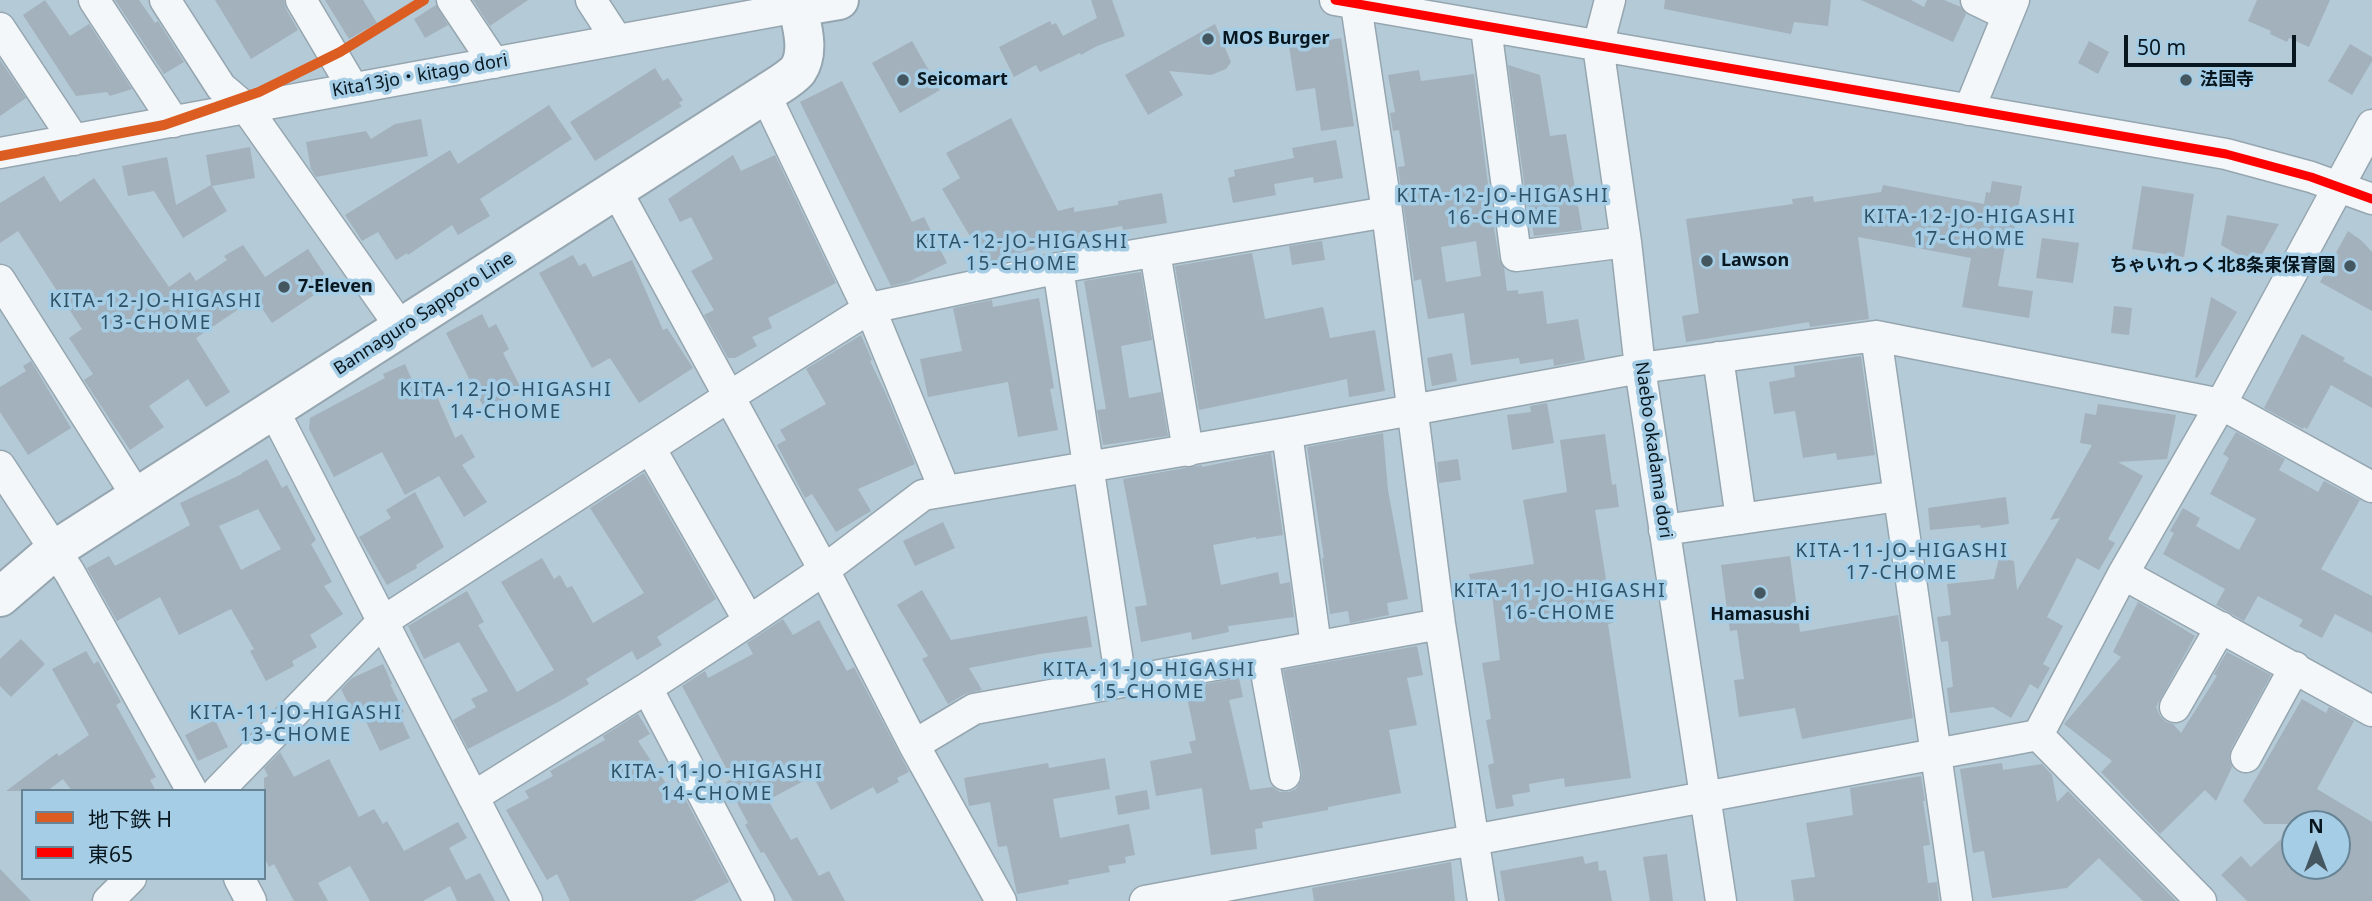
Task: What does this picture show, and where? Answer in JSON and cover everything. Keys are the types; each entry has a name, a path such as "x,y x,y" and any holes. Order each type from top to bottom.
{"main road":[{"name":"Kita13jo・kitago dori","path":"798,4 839,0"},
{"name":"Bannaguro Sapporo Line","path":"0,597 56,549 765,94 797,70 803,54 804,39 798,4"}],"street":[{"path":"94,0 174,122"},
{"path":"165,0 221,86 247,109 402,329"},
{"path":"301,0 353,88"},
{"path":"452,0 494,63"},
{"path":"591,0 617,40"},
{"name":"Naebo okadama dori","path":"1610,0 1598,46 1626,242 1640,368 1721,901"},
{"path":"1969,110 2011,7 1976,0"},
{"path":"1483,901 1440,624 1387,212 1346,2 2226,154 2340,186 2372,199"},
{"name":"Kita13jo・kitago dori","path":"0,153 494,63 798,4"},
{"path":"0,27 74,141"},
{"path":"1486,27 1516,256 1626,242"},
{"path":"765,94 870,308 945,491"},
{"path":"2038,735 2123,574 2221,404 2372,125"},
{"path":"616,190 824,570 914,745 1001,901"},
{"path":"220,789 382,622 650,447 870,308 1058,268 1387,212"},
{"path":"1155,251 1188,451"},
{"path":"1058,268 1121,682"},
{"path":"0,280 138,498"},
{"path":"1877,336 1956,901"},
{"path":"473,797 749,621 824,570 923,495 1188,451 1640,368 1877,336 2221,404 2372,487"},
{"path":"1718,357 1741,519"},
{"path":"274,411 527,901"},
{"path":"1287,433 1316,646"},
{"path":"650,447 749,621"},
{"path":"0,466 56,549 191,789"},
{"path":"1664,530 1899,496"},
{"path":"2123,574 2372,711"},
{"path":"914,745 974,709 1440,624"},
{"path":"2175,707 2221,627"},
{"path":"1263,656 1285,775"},
{"path":"2246,757 2295,667"},
{"path":"647,688 759,901"},
{"path":"1145,901 2038,735"},
{"path":"2038,735 2201,901"},
{"path":"108,901 129,880"},
{"path":"240,880 251,901"}],"building":[{"path":"45,0 70,36 89,24 132,89 110,96 107,92 76,96 23,15"},
{"path":"115,0 139,0 155,23 158,21 184,62 164,74"},
{"path":"215,0 284,0 298,30 251,59"},
{"path":"325,0 363,0 377,23 349,39"},
{"path":"473,0 528,0 490,26"},
{"path":"1091,0 1112,0 1125,36 1040,72 1036,65 1014,77 999,47 1050,21 1052,25 1056,23 1063,36 1097,18"},
{"path":"1665,0 1831,0 1828,26 1794,22 1791,34 1664,9"},
{"path":"1861,0 1911,0 1924,7 1927,0 1944,0 1961,7 1966,14 1953,42"},
{"path":"2257,0 2330,0 2309,47 2289,38 2287,42 2248,21"},
{"path":"436,5 448,25 425,38 414,19"},
{"path":"1215,24 1231,62 1226,69 1211,75 1169,71 1183,95 1148,115 1125,75"},
{"path":"1341,38 1354,126 1321,131 1315,88 1296,91 1289,46"},
{"path":"912,41 940,90 900,113 872,63"},
{"path":"2089,41 2109,52 2098,74 2078,63"},
{"path":"2350,44 2372,57 2352,95 2328,81"},
{"path":"0,60 26,98 0,116"},
{"path":"1508,65 1540,75 1550,136 1566,134 1582,230 1534,236 1528,211"},
{"path":"655,68 663,81 668,78 683,100 679,103 682,106 595,161 570,122"},
{"path":"1419,70 1421,81 1474,74 1492,216 1507,291 1518,290 1518,294 1543,291 1547,324 1578,319 1585,360 1554,366 1553,359 1520,364 1519,358 1471,365 1464,313 1428,319 1421,279 1414,281 1398,167 1405,166 1399,130 1393,131 1390,113 1395,112 1388,75","holes":["1476,241 1481,276 1446,282 1441,247"]},
{"path":"842,81 912,222 924,217 947,263 908,282 891,286 800,102"},
{"path":"549,105 572,139 480,199 490,216 458,235 452,225 408,255 407,253 396,260 378,232 362,241 345,215 450,150 458,164"},
{"path":"1011,118 1058,211 1074,207 1074,212 1118,205 1118,201 1162,193 1167,223 1123,230 1122,226 1079,234 1080,241 1022,252 1007,261 987,265 942,189 960,178 946,153"},
{"path":"421,119 428,156 316,177 311,169 306,142 366,131 371,139 395,124"},
{"path":"1336,140 1343,178 1314,183 1313,177 1274,184 1276,195 1233,203 1228,178 1235,176 1234,170 1294,158 1292,148"},
{"path":"250,147 255,178 212,186 227,211 183,238 154,191 128,196 122,166 167,157 176,205 211,185 206,155"},
{"path":"733,155 741,171 775,155 836,283 768,318 772,328 752,337 757,346 735,358 728,358 704,315 714,310 691,271 713,259 691,217 680,222 668,199"},
{"path":"44,176 60,202 94,178 169,287 190,272 196,281 227,260 224,256 243,245 265,277 308,249 331,284 272,323 255,298 196,338 230,392 206,407 188,379 149,406 164,427 130,450 84,380 93,374 69,338 82,329 18,231 0,243 0,203"},
{"path":"1992,181 2022,186 2013,237 2007,236 1998,286 2033,291 2029,318 1962,307 1971,258 1858,237 1869,319 1810,327 1809,322 1686,342 1682,316 1699,313 1686,219 1793,204 1792,199 1813,196 1814,202 1881,192 1883,185 1984,204"},
{"path":"2142,186 2194,194 2184,257 2132,249"},
{"path":"2227,215 2279,224 2256,265 2221,245"},
{"name":"ちゃいれっく北8条東保育園","path":"2348,231 2372,252 2372,311 2320,282"},
{"path":"2042,238 2079,243 2073,283 2036,278"},
{"path":"1322,241 1325,260 1292,265 1289,246"},
{"path":"1252,253 1265,319 1323,307 1330,338 1375,330 1385,391 1349,397 1347,379 1199,410 1175,266"},
{"path":"573,255 579,266 585,263 593,277 632,260 663,330 667,328 693,368 639,403 610,358 592,368 539,273"},
{"path":"1141,272 1152,340 1121,346 1129,398 1161,392 1168,436 1103,445 1097,410 1106,409 1084,281"},
{"path":"2211,297 2237,312 2197,378 2195,377"},
{"path":"1039,298 1058,430 1018,437 1008,382 928,397 920,359 962,351 953,308 992,300 993,307"},
{"path":"2114,306 2132,308 2129,335 2111,333"},
{"path":"482,314 489,328 496,324 509,349 503,353 522,390 485,410 446,333"},
{"path":"2302,334 2372,377 2372,408 2331,385 2307,429 2264,408"},
{"path":"861,335 915,464 858,489 871,511 836,532 812,494 805,498 777,445 786,440 780,430 826,404 806,369"},
{"path":"1452,353 1457,381 1432,386 1427,358"},
{"path":"1861,356 1875,455 1837,460 1836,453 1803,458 1795,411 1774,414 1769,382 1795,377 1794,366"},
{"path":"31,361 71,428 28,455 0,412 0,387 26,371 23,366"},
{"path":"405,364 415,387 430,380 455,438 462,434 475,457 462,465 487,502 464,517 439,476 405,495 382,452 334,477 309,429 310,418 385,378 383,374"},
{"path":"1547,403 1554,443 1512,450 1507,415 1531,412 1530,406"},
{"path":"2098,404 2176,415 2167,459 2118,462 2143,476 2108,539 2115,543 2099,570 2077,558 2047,617 2063,626 2043,664 2050,668 2038,689 2030,684 2011,718 1993,707 1950,713 1947,688 1953,687 1948,641 1941,642 1937,617 1951,615 1947,584 1994,579 1999,558 2014,561 2017,590 2060,518 2050,520 2092,445 2080,443 2085,413 2096,415"},
{"path":"2236,432 2285,459 2279,470 2318,492 2324,481 2360,500 2321,569 2372,596 2372,633 2335,614 2322,638 2299,626 2303,620 2258,596 2244,621 2216,605 2225,589 2163,554 2174,533 2170,531 2183,508 2200,518 2196,526 2239,550 2256,519 2210,494 2229,458 2223,454"},
{"path":"1383,433 1388,490 1408,599 1387,603 1389,615 1350,623 1348,611 1330,614 1307,447"},
{"path":"1605,434 1612,485 1616,484 1619,507 1595,510 1613,623 1608,624 1631,778 1565,787 1564,778 1529,784 1530,792 1512,795 1514,806 1496,809 1488,765 1494,763 1486,720 1491,719 1482,663 1500,660 1492,594 1473,597 1469,574 1534,564 1523,500 1567,492 1560,440"},
{"path":"1271,453 1283,535 1213,545 1221,585 1278,572 1280,584 1290,582 1294,617 1228,626 1229,632 1192,640 1191,632 1141,642 1135,607 1147,605 1123,479"},
{"path":"267,459 282,488 287,485 316,540 311,544 332,582 324,586 343,614 310,635 317,647 292,661 294,666 266,681 250,651 254,649 231,609 179,635 160,597 117,621 87,568 109,556 115,566 190,525 180,503","holes":["258,509 281,549 241,570 219,526"]},
{"path":"1458,459 1461,480 1439,483 1437,462"},
{"path":"644,473 716,599 657,637 662,645 637,660 632,651 586,679 589,684 468,749 453,720 476,707 471,699 488,691 459,642 424,659 408,626 467,591 484,622 478,625 517,692 554,670 501,582 542,558 554,579 560,575 567,588 572,586 593,623 644,593 590,508"},
{"path":"415,492 444,547 416,565 417,568 387,585 359,537 391,518 386,510"},
{"path":"2006,497 2009,524 1930,530 1928,508"},
{"path":"943,522 955,548 915,566 903,541"},
{"path":"1790,556 1800,632 1898,615 1913,718 1802,739 1795,708 1739,717 1734,680 1744,679 1737,630 1730,631 1721,565"},
{"path":"922,590 951,640 1087,616 1092,647 969,668 982,690 965,694 948,704 922,659 928,656 897,605"},
{"path":"2138,602 2195,636 2156,707 2160,716 2181,733 2217,676 2214,674 2227,652 2271,675 2231,749 2229,758 2232,767 2216,801 2205,790 2160,834 2101,772 2112,761 2064,724 2121,657 2113,652"},
{"path":"783,619 793,635 819,620 847,671 854,667 909,772 897,778 899,782 877,794 873,787 831,810 813,776 768,800 791,840 797,837 819,876 829,871 845,901 793,901 745,825 748,823 726,782 732,779 682,686 705,671 708,678 753,654 747,643"},
{"path":"21,639 45,664 11,697 0,686 0,659"},
{"path":"1417,646 1423,675 1407,678 1417,725 1389,730 1401,793 1262,822 1263,828 1255,829 1257,849 1211,855 1202,788 1156,796 1150,761 1192,753 1189,742 1196,740 1185,688 1239,678 1243,697 1229,700 1250,790 1272,787 1280,792 1289,792 1296,789 1302,773 1283,670"},
{"path":"86,651 94,664 98,661 121,702 116,705 156,777 150,780 155,789 70,789 63,779 50,789 6,791 57,753 59,756 89,735 52,669"},
{"path":"383,664 404,712 399,714 410,738 380,751 362,713 355,717 341,689 352,678"},
{"path":"2302,699 2326,713 2329,707 2354,721 2317,789 2372,822 2372,901 2247,901 2221,875 2241,856 2251,867 2281,839 2281,880 2351,880 2351,810 2281,810 2281,824 2264,824 2243,801"},
{"path":"638,714 650,734 638,741 671,791 679,787 729,882 693,901 570,901 557,874 547,880 506,810 529,798 525,791 553,776 550,771 605,740 603,736"},
{"path":"215,720 228,747 198,761 185,735"},
{"path":"280,752 294,777 329,759 359,817 374,809 383,824 387,821 404,851 458,822 467,838 449,848 466,880 480,873 495,901 457,901 450,886 423,901 370,901 350,866 318,883 328,901 294,901 274,864 269,867 266,861 264,778 268,776 264,768"},
{"path":"1105,758 1110,789 1053,799 1060,838 1129,824 1135,855 1125,857 1126,863 1108,866 1110,872 1068,880 1069,884 1017,894 1007,846 998,847 990,802 969,806 964,778 1048,763 1049,768"},
{"path":"2002,763 2003,770 2042,764 2052,775 2057,802 2068,791 2176,901 2143,901 2099,858 2067,888 1992,898 1984,851 1973,853 1960,769"},
{"path":"1921,776 1930,845 1923,846 1928,883 1937,882 1939,901 1794,901 1791,880 1815,877 1806,823 1853,815 1850,788"},
{"path":"1147,790 1150,809 1118,815 1115,796"},
{"path":"1667,854 1673,901 1650,901 1643,857"},
{"path":"1583,856 1585,864 1598,861 1599,871 1606,870 1612,901 1505,901 1500,871"},
{"path":"1451,862 1455,901 1314,901 1312,888"},
{"path":"0,869 31,901 0,901"}],"metro line":[{"name":"H","path":"0,156 164,125 259,92 340,52 424,0"}],"transit line":[{"name":"東65","path":"1335,0 2226,154 2311,177 2372,199"}],"place":[{"name":"MOS Burger","path":"1208,39"},
{"name":"Seicomart","path":"903,80"},
{"name":"法国寺","path":"2186,80"},
{"name":"Lawson","path":"1707,261"},
{"name":"ちゃいれっく北8条東保育園","path":"2350,266"},
{"name":"7-Eleven","path":"284,287"},
{"name":"Hamasushi","path":"1760,593"}],"district":[{"name":"KITA-12-JO-HIGASHI 16-CHOME","path":"1503,208"},
{"name":"KITA-12-JO-HIGASHI 17-CHOME","path":"1970,229"},
{"name":"KITA-12-JO-HIGASHI 15-CHOME","path":"1022,254"},
{"name":"KITA-12-JO-HIGASHI 13-CHOME","path":"156,313"},
{"name":"KITA-12-JO-HIGASHI 14-CHOME","path":"506,402"},
{"name":"KITA-11-JO-HIGASHI 17-CHOME","path":"1902,563"},
{"name":"KITA-11-JO-HIGASHI 16-CHOME","path":"1560,603"},
{"name":"KITA-11-JO-HIGASHI 15-CHOME","path":"1149,682"},
{"name":"KITA-11-JO-HIGASHI 13-CHOME","path":"296,725"},
{"name":"KITA-11-JO-HIGASHI 14-CHOME","path":"717,784"}]}
